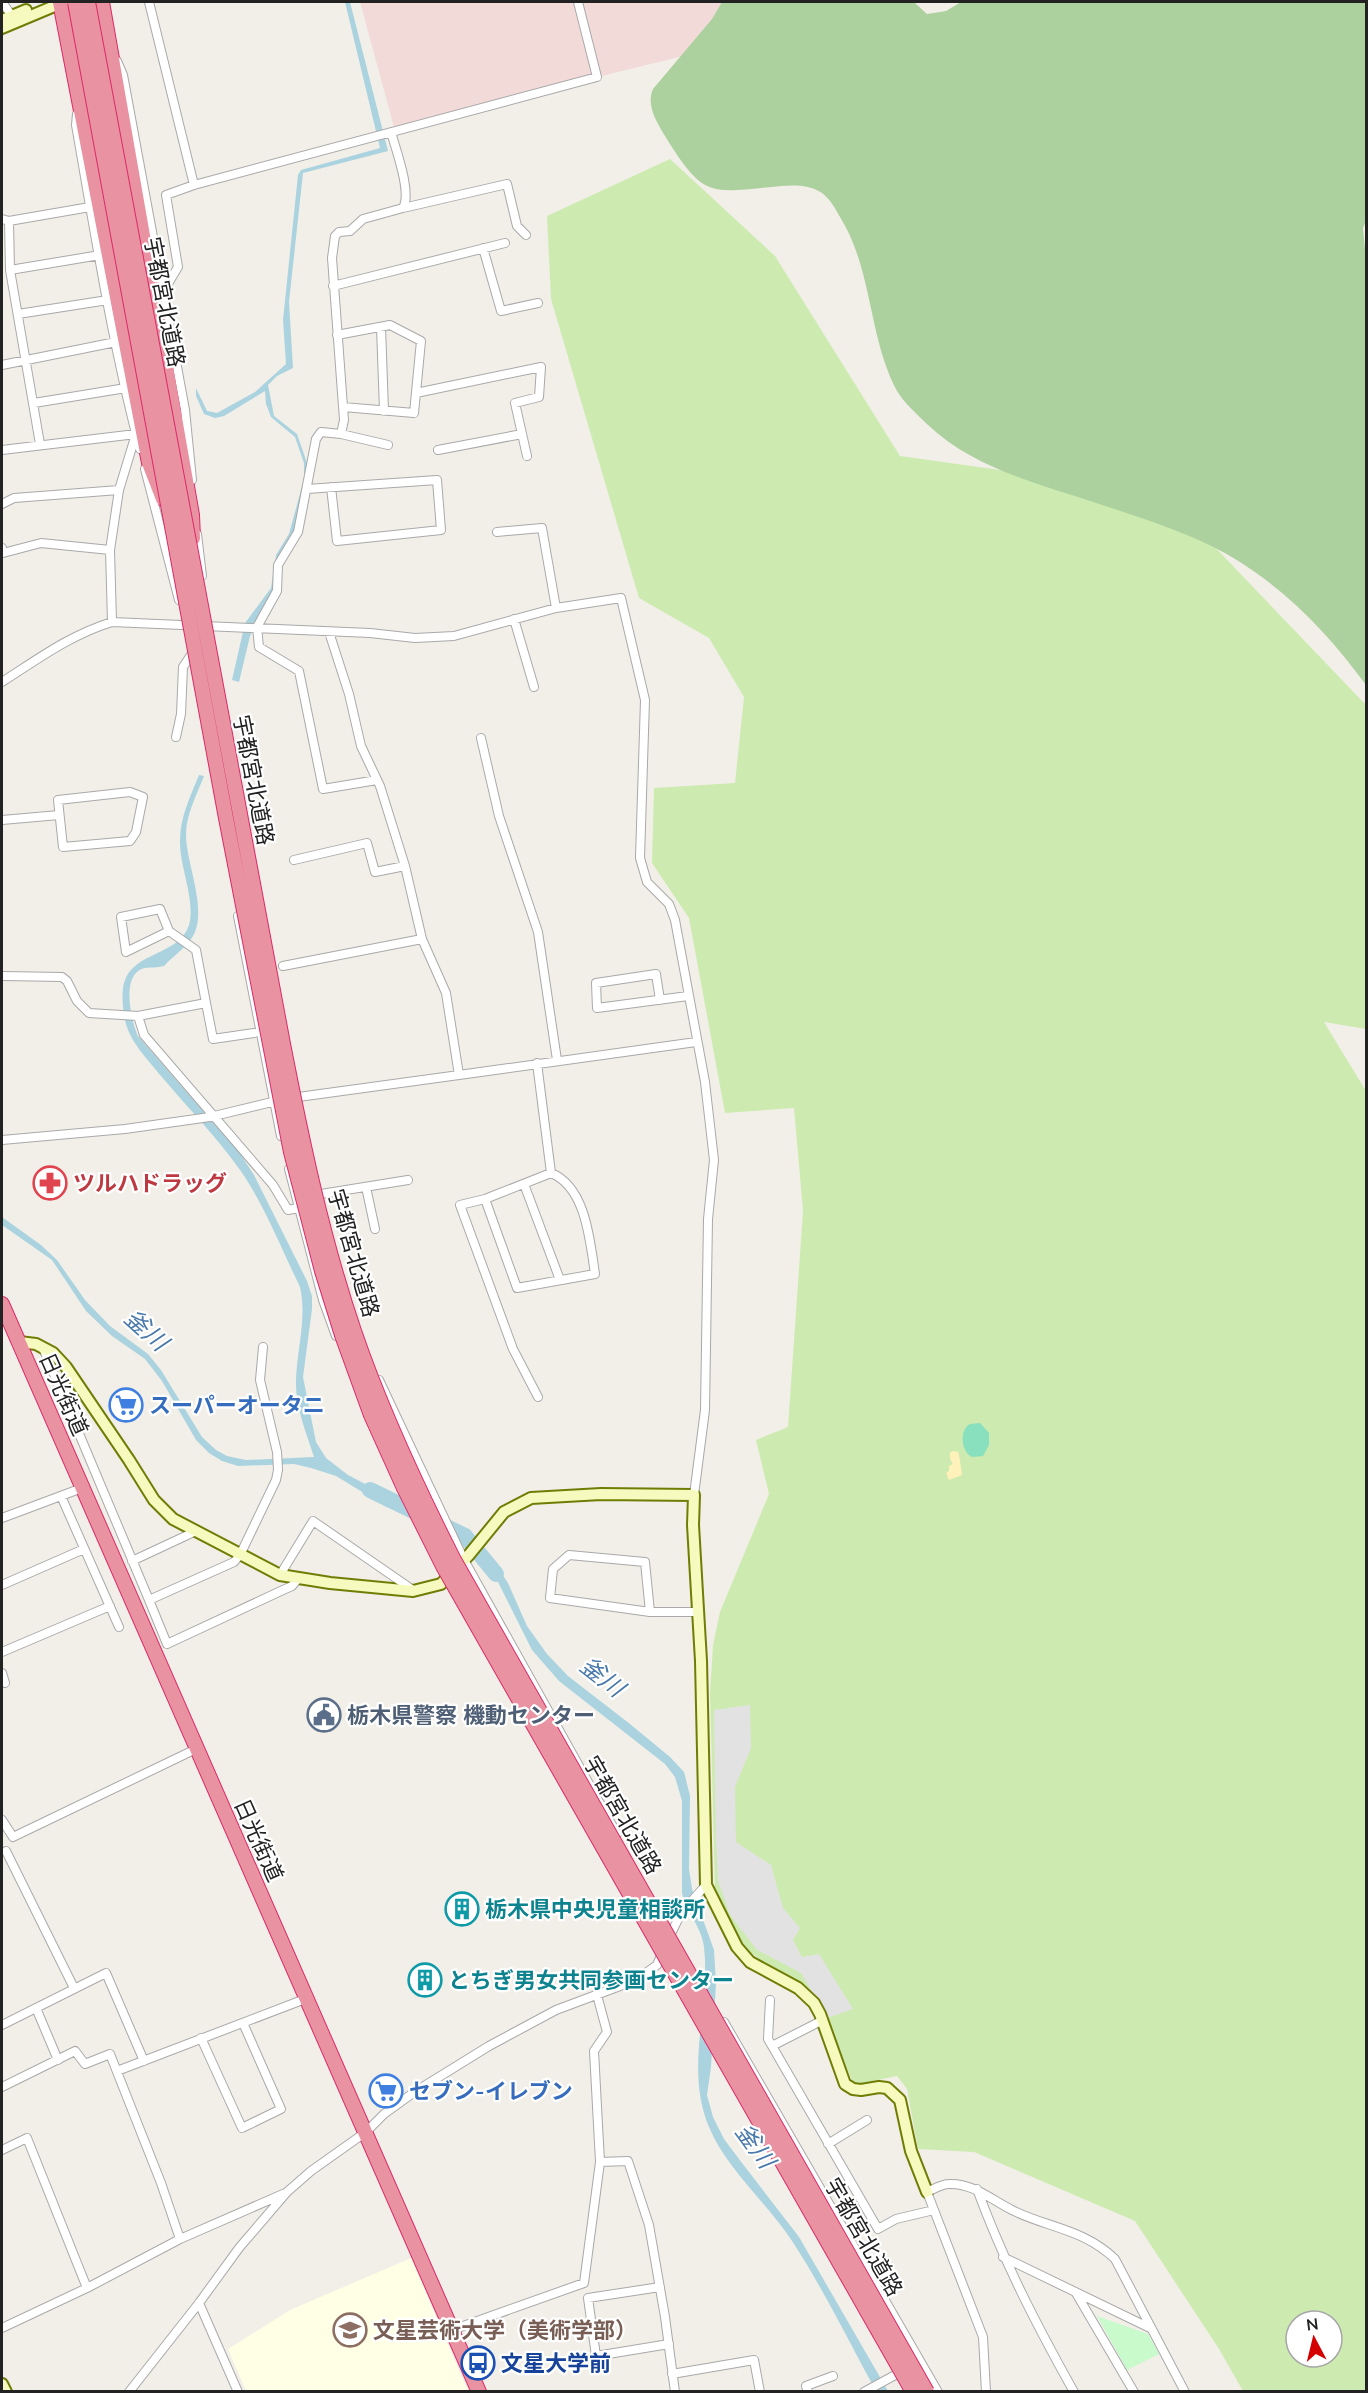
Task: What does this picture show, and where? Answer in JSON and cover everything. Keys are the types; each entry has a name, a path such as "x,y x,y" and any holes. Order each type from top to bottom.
{"highway":[{"name":"宇都宮北道路","path":"61,2 170,517 291,1152 322,1271 371,1415 434,1547 488,1647 913,2391"},
{"path":"61,2 149,463 170,517"},
{"name":"宇都宮北道路","path":"88,2 304,1150 337,1278 354,1330 383,1409 415,1483 499,1641 927,2391"},
{"path":"102,2 192,515 194,572"},
{"name":"日光街道","path":"2,1304 305,1999 479,2391"}],"street":[{"path":"2,2 7,18 61,2"},
{"path":"2,28 61,2"},
{"path":"149,2 194,185"},
{"path":"163,292 178,267 166,195 194,185 597,77 578,2"},
{"path":"107,35 123,75 185,410 201,573 209,627 299,1096 333,1246 373,1368 466,1558 672,1932 938,2391"},
{"path":"79,95 76,125 116,342 136,434 186,626 273,1102 323,1300 362,1407 445,1580 907,2391"},
{"path":"391,132 403,178 406,203 403,208"},
{"path":"340,434 344,420 333,286 332,258 335,236 339,232 350,231 363,219 507,184 517,226 526,235"},
{"path":"40,444 10,270 5,220 90,207"},
{"path":"333,286 505,243"},
{"path":"483,248 501,311 538,303"},
{"path":"10,270 100,255"},
{"path":"18,314 108,300"},
{"path":"337,335 390,325 421,341 414,413 343,407"},
{"path":"381,327 384,411"},
{"path":"2,365 116,342"},
{"path":"416,393 541,367 539,397 515,403 527,456"},
{"path":"34,403 126,388"},
{"path":"377,780 323,789 299,671 259,647 257,627 277,591 278,565 298,532 316,439 321,432 388,445"},
{"path":"2,450 136,434"},
{"path":"112,622 110,550 119,490 136,434"},
{"path":"438,450 522,434"},
{"path":"308,489 331,487 436,480 441,530 337,541 331,487"},
{"path":"2,504 14,498 119,490"},
{"path":"497,532 542,528 556,608"},
{"path":"2,548 3,554 41,543 110,550"},
{"path":"2,682 62,642 87,629 112,622 257,627 370,633 415,638 454,636 556,608 621,598 645,700 640,858 647,882 669,904 675,920 705,1082 714,1160 708,1219 705,1410 694,1495 693,1525 698,1612 702,1889 737,1947 750,1962 814,2002 823,2020 845,2084 853,2089 887,2088 900,2100 911,2151 983,2337 987,2391"},
{"path":"514,620 534,687"},
{"path":"329,632 349,694 361,746 377,780 405,866 422,939 446,993 459,1075"},
{"path":"176,737 181,714 183,668 191,655"},
{"path":"481,738 499,816 538,932 557,1060"},
{"path":"130,792 143,797 136,832 130,841 63,847 59,815 58,800 130,792"},
{"path":"2,820 59,815"},
{"path":"294,860 367,843 375,872 405,866"},
{"path":"168,931 126,952 121,917 160,909 168,931 196,950 213,1039 254,1033"},
{"path":"282,966 422,939"},
{"path":"660,999 656,974 596,982 597,1008 688,996"},
{"path":"2,976 62,977 67,981 76,1001 89,1013 138,1016 206,1003"},
{"path":"138,1016 144,1035 273,1185 288,1210 298,1208"},
{"path":"2,1140 116,1130 214,1116 299,1096 696,1042"},
{"path":"537,1064 551,1173"},
{"path":"485,1199 517,1288 595,1274 589,1236 579,1203 561,1177 551,1173 485,1199 460,1205 513,1349 538,1397"},
{"path":"321,1194 408,1180"},
{"path":"524,1184 560,1280"},
{"path":"366,1186 375,1229"},
{"path":"19,1342 36,1344 53,1353 66,1367 85,1392 154,1500 173,1519 280,1575 298,1579 413,1591 441,1584 504,1512 531,1498 601,1494 694,1495"},
{"path":"149,1600 227,1565 240,1555 276,1480 277,1452 260,1380 263,1347"},
{"path":"43,1348 167,1644 292,1586 298,1579"},
{"path":"2,1518 82,1488"},
{"path":"61,1496 119,1627"},
{"path":"280,1575 313,1521 413,1591"},
{"path":"132,1561 194,1532"},
{"path":"2,1585 84,1549"},
{"path":"650,1612 645,1562 569,1555 553,1569 550,1598 650,1612 698,1612"},
{"path":"2,1652 110,1606"},
{"path":"2,1673 6,1683"},
{"path":"2,1820 13,1837 196,1749"},
{"path":"2,1838 11,1833"},
{"path":"6,1851 74,1988"},
{"path":"131,2390 239,2248 287,2192 310,2170 366,2132 384,2114 413,2093 489,2046 556,2010 636,1980 657,1965 681,1913 702,1889"},
{"path":"2,2025 106,1973 144,2061"},
{"path":"452,2330 584,2283 600,2162 594,2051 607,2032 597,1995"},
{"path":"117,2071 305,1999"},
{"path":"770,2000 768,2039 878,2229 896,2219 934,2210"},
{"path":"36,2008 58,2060"},
{"path":"772,2046 823,2020"},
{"path":"201,2038 242,2128 281,2109 243,2023"},
{"path":"2,2087 75,2051 85,2064 110,2054 161,2183 180,2239"},
{"path":"828,2144 867,2120"},
{"path":"2,2150 27,2138 87,2288"},
{"path":"600,2162 628,2161 649,2225 675,2391"},
{"path":"927,2192 948,2183 977,2189 1013,2211 1076,2233 1102,2246 1115,2259 1185,2391"},
{"path":"977,2189 1003,2257 1074,2391"},
{"path":"2,2328 87,2288 180,2239 287,2192"},
{"path":"1003,2257 1152,2329"},
{"path":"660,2287 588,2298 596,2356 669,2344"},
{"path":"1075,2292 1134,2391"},
{"path":"199,2303 238,2391"},
{"path":"672,2374 754,2360 760,2391"},
{"path":"864,2391 897,2374"},
{"path":"808,2391 806,2386 832,2376"},
{"path":"2,2384 6,2391"}],"shaded area":[{"path":"360,2 817,2 822,22 394,127"},
{"path":"750,1705 751,1748 735,1787 736,1842 771,1865 783,1908 800,1928 793,1940 802,1957 819,1954 853,2009 827,2018 801,1973 757,1950 730,1915 718,1881 714,1710"},
{"name":"文星芸術大学（美術学部）","path":"411,2258 468,2391 246,2391 228,2349 290,2310"}],"green space":[{"path":"722,2 914,2 927,14 946,11 961,2 1366,2 1366,221 1363,228 1366,259 1366,685 1349,662 1311,620 1290,600 1245,565 1220,550 1182,533 1027,480 985,463 945,440 907,404 897,391 880,348 865,281 851,237 827,198 813,188 802,186 739,190 712,188 690,172 655,119 651,107 653,89 712,19"},
{"path":"670,159 775,256 900,456 1163,493 1366,705 1366,1029 1324,1022 1366,1091 1366,2391 1243,2391 1219,2349 1135,2221 974,2152 918,2149 907,2089 897,2076 854,2085 821,2008 807,1988 780,1975 746,1949 715,1890 710,1693 713,1645 720,1612 769,1494 756,1440 788,1427 803,1211 794,1108 725,1113 689,918 652,863 654,788 735,783 744,697 709,638 639,598 551,299 547,216"},
{"path":"980,1423 989,1433 989,1445 983,1456 973,1457 964,1447 964,1431 970,1424"},
{"path":"1097,2316 1148,2334 1159,2354 1127,2370"}],"sand":[{"path":"950,1452 958,1452 962,1475 949,1480 946,1473 949,1471 949,1466 953,1464"}],"water":[{"path":"345,2 350,2 388,151 303,173 289,302 293,368 277,376 268,385 274,416 297,434 307,463 307,477 295,531 279,557 274,588 250,636 239,682 232,680 245,623 271,588 276,555 289,534 304,479 304,463 295,437 271,417 266,404 265,391 224,416 215,418 204,414 196,396 196,388 207,411 217,413 255,392 286,364 283,320 298,175 301,170 380,148"},
{"path":"199,775 204,776 186,827 187,846 197,900 197,925 190,940 164,966 145,968 137,972 132,979 130,998 133,1020 138,1036 241,1155 254,1175 307,1281 312,1296 303,1377 316,1442 326,1458 348,1475 392,1498 387,1507 336,1476 311,1468 294,1464 238,1466 222,1461 209,1453 196,1440 162,1381 145,1359 112,1336 86,1311 52,1260 2,1225 2,1217 41,1245 57,1260 85,1300 110,1326 148,1354 161,1370 202,1437 216,1450 227,1456 246,1460 314,1457 296,1390 302,1322 300,1287 249,1183 222,1146 141,1052 128,1031 124,1014 123,987 129,973 146,959 176,943 184,935 189,925 191,916 189,894 180,850 180,831 186,806"},
{"path":"488,1553 508,1583 527,1626 547,1654 568,1676 670,1757 684,1772 690,1796 689,1869 692,1889 714,1950 716,1983 707,2095 713,2117 724,2139 799,2237 888,2391 876,2391 825,2296 792,2241 725,2156 709,2127 702,2105 698,2060 704,1992 704,1947 682,1893 682,1801 675,1777 665,1764 559,1681 532,1650 498,1582 482,1559"}],"waterway":[{"name":"釜川","path":"370,1490 465,1536 496,1574"}],"place":[{"name":"ツルハドラッグ","path":"50,1183"},
{"name":"スーパーオータニ","path":"126,1405"},
{"name":"栃木県警察 機動センター","path":"324,1715"},
{"name":"栃木県中央児童相談所","path":"462,1909"},
{"name":"とちぎ男女共同参画センター","path":"425,1980"},
{"name":"セブン-イレブン","path":"386,2091"},
{"name":"文星芸術大学（美術学部）","path":"350,2330"},
{"name":"文星大学前","path":"478,2363"}]}
